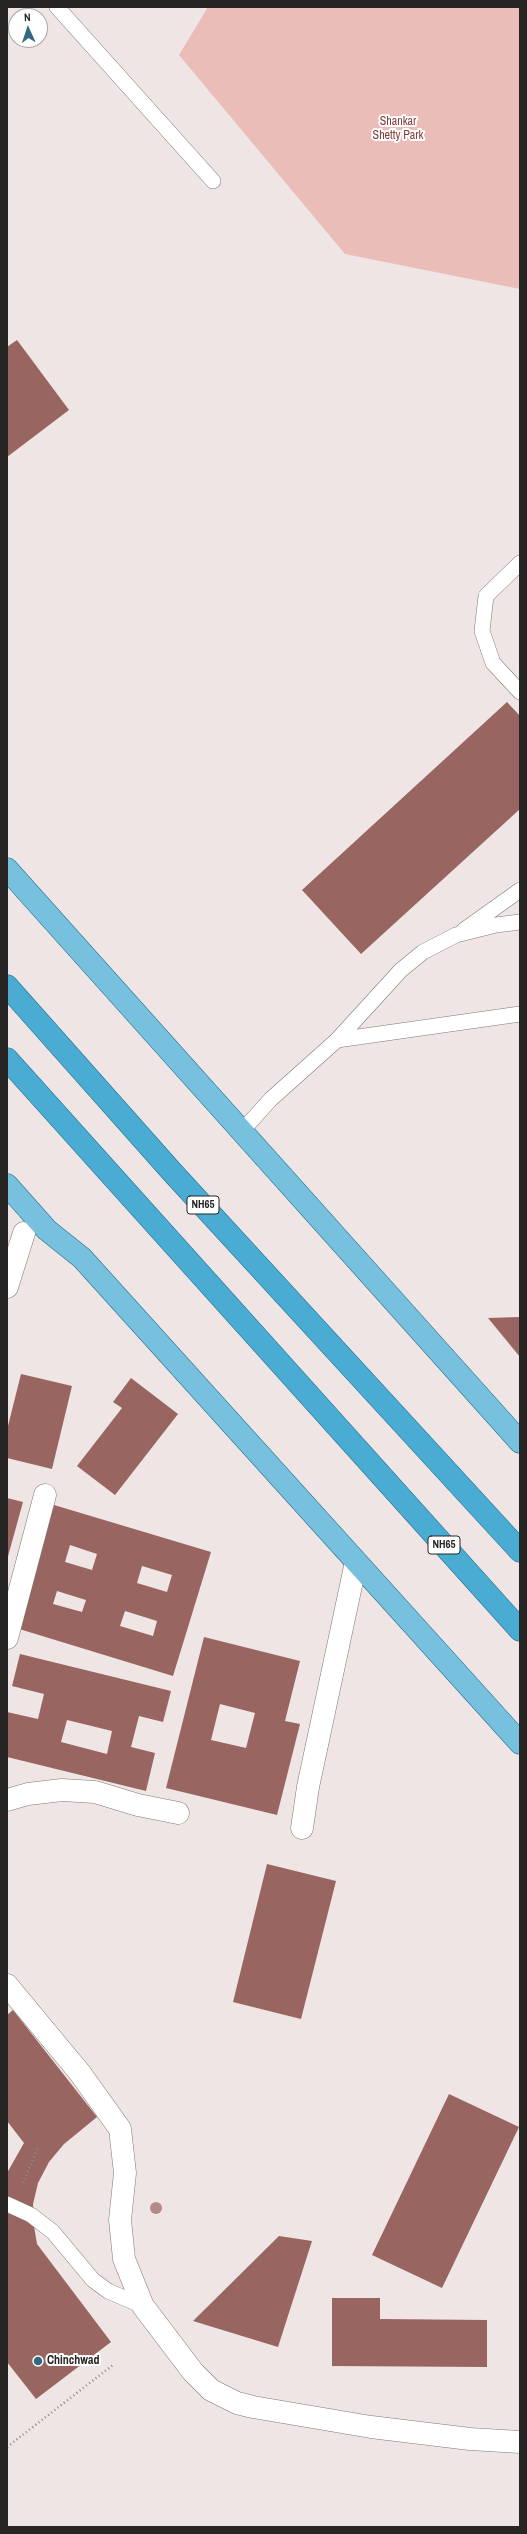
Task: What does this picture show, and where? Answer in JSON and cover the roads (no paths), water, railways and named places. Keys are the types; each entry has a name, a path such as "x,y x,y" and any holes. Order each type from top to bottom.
{"highway":[{"name":"NH65","path":"7,986 173,1173 520,1551"},
{"name":"NH65","path":"7,1059 520,1630"}],"main road":[{"path":"7,870 520,1442"},
{"path":"7,1185 47,1230 82,1258 520,1743"}],"street":[{"path":"7,1287 16,1231 47,1230"},
{"path":"7,1638 45,1495"},
{"path":"302,1828 308,1787 356,1562"},
{"path":"7,1800 28,1794 62,1790 95,1792 138,1805 178,1813"},
{"path":"7,1985 80,2073 120,2128 125,2173 120,2220 124,2259 143,2306 194,2372 211,2390 237,2403 370,2427 470,2439 520,2442"}],"lane":[{"path":"57,7 213,180"},
{"path":"520,563 486,596 482,631 493,664 520,692"},
{"path":"242,1132 271,1099 338,1040 401,970 423,952 456,935 520,890"},
{"path":"456,935 496,925 520,922"},
{"path":"338,1040 520,1014"},
{"path":"7,2204 31,2214 53,2232 93,2280 108,2291 143,2306"}],"place":[{"name":"Chinchwad","path":"38,2361"}],"park label":[{"name":"Shankar Shetty Park","path":"398,129"}]}
